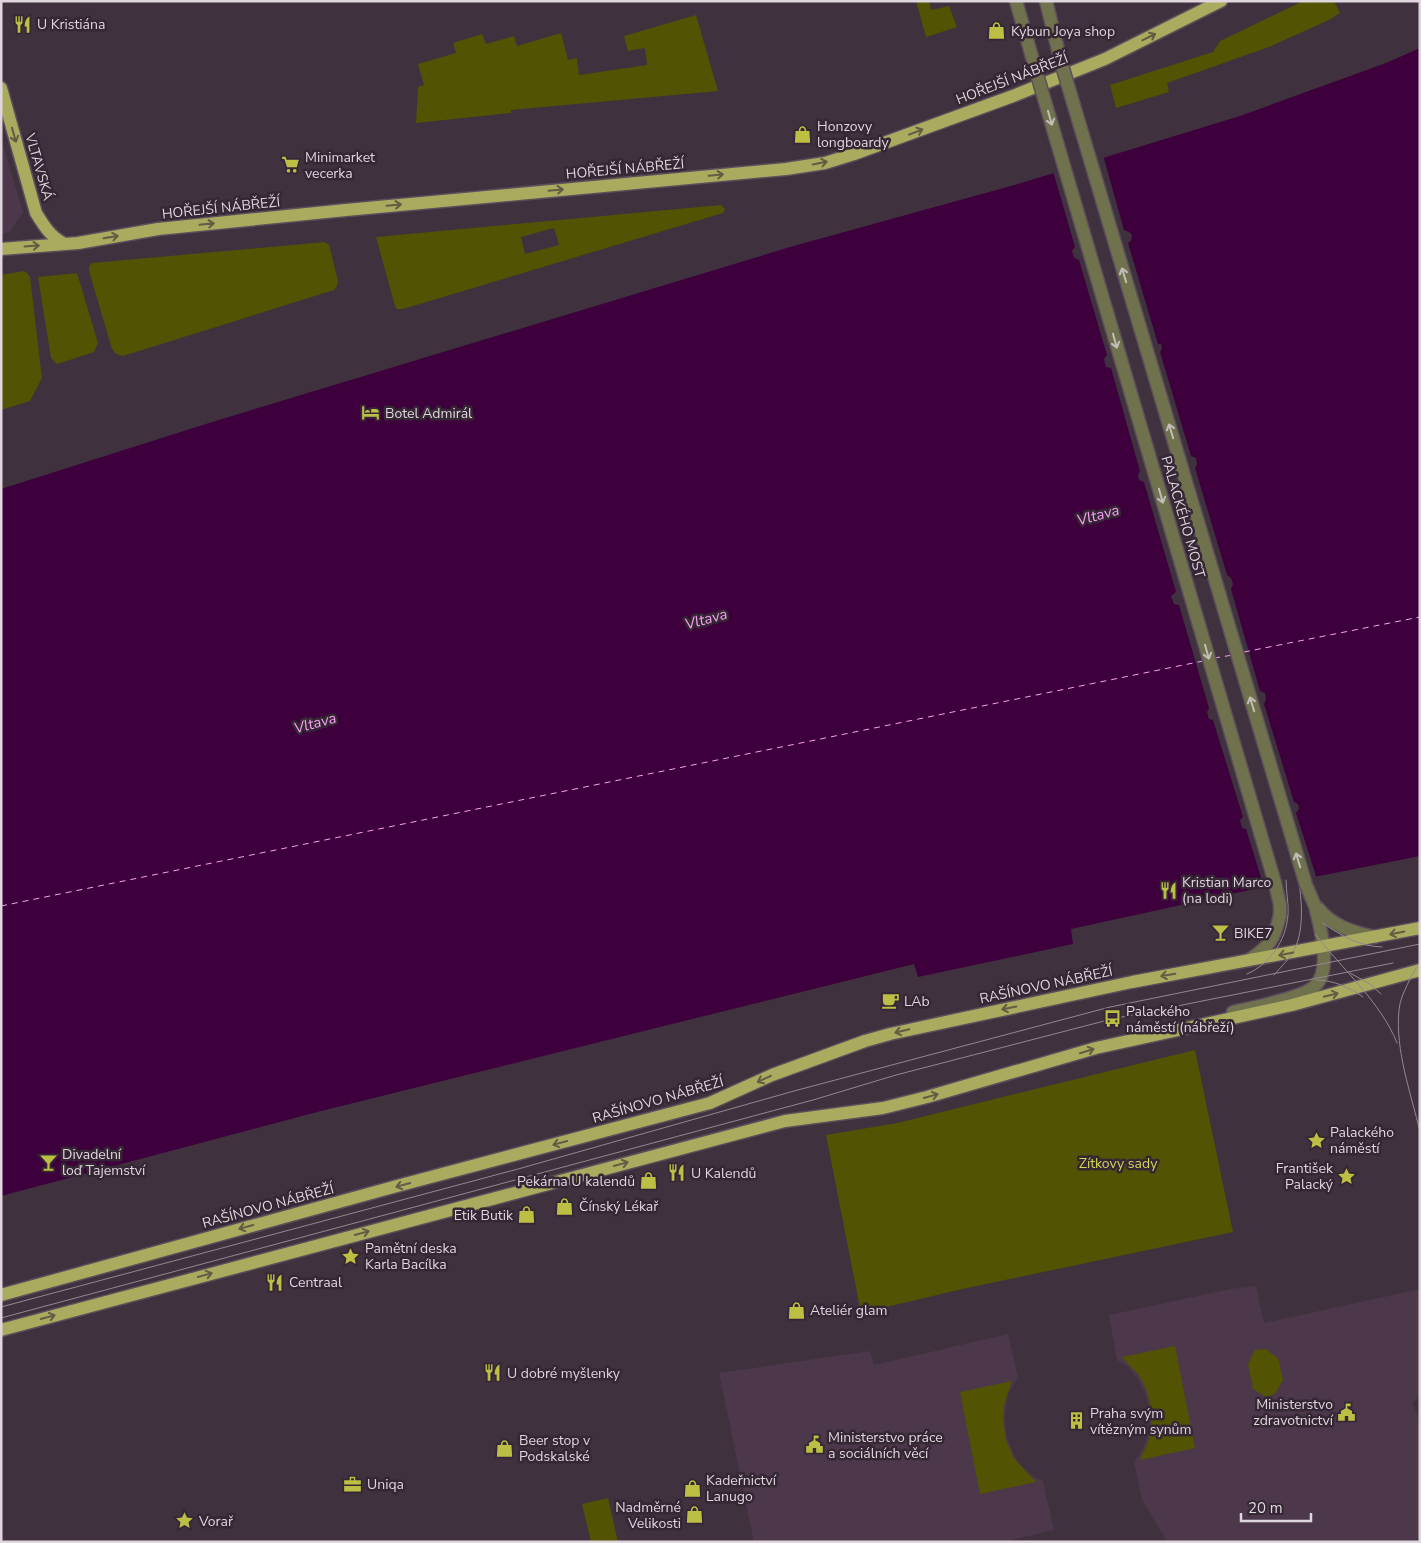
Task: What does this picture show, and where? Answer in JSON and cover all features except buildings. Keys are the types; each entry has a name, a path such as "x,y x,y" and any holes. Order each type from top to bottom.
{"main road":[{"name":"HOŘEJŠÍ NÁBŘEŽÍ","path":"1,248 78,243 158,229 786,169 825,163 1013,96 1096,62 1221,1"},
{"name":"VLTAVSKÁ","path":"1,88 36,213 49,232 63,244"},
{"name":"RAŠÍNOVO NÁBŘEŽÍ","path":"1,1295 397,1186 710,1103 772,1075 865,1041 890,1034 1132,982 1420,928"},
{"path":"1,1330 785,1121 883,1108 919,1100 1130,1040 1292,1005 1420,970"}],"street":[{"name":"PALACKÉHO MOST","path":"1016,1 1275,883 1280,905 1280,915 1275,933 1266,949 1247,961"},
{"name":"PALACKÉHO MOST","path":"1046,1 1061,62 1300,866 1315,906 1325,946"},
{"name":"PALACKÉHO MOST","path":"1315,906 1324,916 1351,932 1375,937"},
{"path":"1130,1040 1306,992 1316,984 1320,976 1325,946"}],"shaded area":[{"path":"1,138 23,212 10,232 1,234"},
{"path":"1256,1286 1264,1323 1420,1289 1420,1397 1412,1403 1420,1420 1420,1542 1167,1542 1142,1499 1134,1462 1143,1448 1149,1432 1150,1414 1146,1396 1138,1379 1128,1367 1117,1360 1109,1315 1230,1289"},
{"name":"Ministerstvo práce a sociálních věcí","path":"1008,1334 1018,1378 1008,1394 1005,1416 1006,1434 1013,1453 1021,1466 1034,1477 1043,1481 1054,1530 1004,1542 754,1542 719,1373 870,1351 874,1365"}],"green space":[{"path":"916,1 929,1 931,10 949,6 957,27 926,37"},
{"path":"1303,1 1334,1 1340,13 1329,20 1269,47 1167,83 1169,92 1116,108 1110,85 1213,52 1220,41"},
{"path":"696,15 718,91 511,110 511,113 416,123 418,87 424,85 418,64 456,53 453,43 482,34 486,44 514,36 517,46 561,33 568,60 577,58 579,75 647,65 645,48 628,51 624,36"},
{"path":"721,205 725,209 723,213 403,309 397,309 395,306 376,237","holes":["554,228 559,245 525,254 521,237"]},
{"path":"325,242 329,245 338,281 334,290 123,356 116,354 112,349 89,271 89,266 92,263"},
{"path":"23,271 30,277 42,378 30,401 1,410 1,275"},
{"path":"77,273 98,343 94,352 57,364 51,358 38,277"},
{"name":"Zítkovy sady","path":"1195,1050 1233,1232 958,1290 861,1313 826,1135 897,1123"},
{"path":"1175,1346 1195,1448 1140,1460 1150,1434 1149,1398 1138,1374 1122,1357"},
{"path":"1265,1349 1278,1358 1283,1380 1275,1394 1266,1397 1253,1389 1248,1364 1255,1350"},
{"path":"1012,1381 1004,1405 1003,1418 1006,1440 1014,1458 1036,1482 980,1494 960,1392"},
{"path":"608,1498 618,1542 591,1542 582,1504"}],"water":[{"name":"Vltava","path":"1420,48 1420,856 1259,888 1071,929 1073,944 918,977 914,964 321,1111 1,1196 1,489 209,423 790,247 1018,184 1240,116 1386,63"}],"pier":[{"path":"1103,155 1124,230 1132,235 1131,241 1128,243 1158,344 1161,344 1162,349 1160,352 1191,456 1196,458 1197,464 1195,468 1227,575 1231,578 1233,584 1231,589 1260,691 1265,693 1266,699 1264,704 1294,802 1298,804 1299,809 1296,813 1317,879 1265,890 1246,829 1242,828 1240,820 1243,817 1213,720 1209,719 1207,712 1209,708 1179,605 1174,604 1171,596 1176,592 1144,482 1139,480 1138,475 1140,471 1111,368 1106,367 1104,359 1107,355 1079,260 1074,258 1072,251 1075,247 1053,171"}],"ferry route":[{"path":"1244,652 1420,617"},
{"path":"1214,658 1233,655"},
{"path":"1,906 1203,661"}],"tram line":[{"path":"1274,975 1292,954 1299,936 1301,896 1298,877"},
{"path":"1247,974 1270,958 1284,934 1288,911 1286,880"},
{"path":"1323,923 1365,945 1382,947"},
{"path":"1315,934 1371,1000 1390,1028 1397,1043"},
{"path":"1,1307 518,1169 794,1091 1110,1007 1420,944"},
{"path":"1,1318 813,1100 896,1075 1112,1019 1393,963"},
{"path":"1420,964 1411,977 1402,998 1398,1025 1405,1072 1420,1132"},
{"path":"1350,973 1370,984 1381,994"},
{"path":"1316,980 1329,981 1341,985 1363,997"}],"place":[{"name":"U Kristiána","path":"23,24"},
{"name":"Kybun Joya shop","path":"997,31"},
{"name":"Honzovy longboardy","path":"803,134"},
{"name":"Minimarket vecerka","path":"291,165"},
{"name":"Botel Admirál","path":"371,413"},
{"name":"Kristian Marco (na lodi)","path":"1168,890"},
{"name":"BIKE7","path":"1220,933"},
{"name":"LAb","path":"890,1001"},
{"name":"Palackého náměstí (nábřeží)","path":"1112,1019"},
{"name":"Palackého náměstí","path":"1316,1140"},
{"name":"Divadelní loď Tajemství","path":"48,1162"},
{"name":"U Kalendů","path":"677,1173"},
{"name":"František Palacký","path":"1347,1176"},
{"name":"Pekárna U kalendů","path":"649,1181"},
{"name":"Čínský Lékař","path":"565,1206"},
{"name":"Etik Butik","path":"527,1215"},
{"name":"Pamětní deska Karla Bacílka","path":"351,1256"},
{"name":"Centraal","path":"275,1282"},
{"name":"Ateliér glam","path":"796,1310"},
{"name":"U dobré myšlenky","path":"493,1373"},
{"name":"Ministerstvo zdravotnictví","path":"1347,1412"},
{"name":"Praha svým vítězným synům","path":"1076,1421"},
{"name":"Ministerstvo práce a sociálních věcí","path":"814,1445"},
{"name":"Beer stop v Podskalské","path":"505,1448"},
{"name":"Uniqa","path":"353,1484"},
{"name":"Kadeřnictví Lanugo","path":"692,1488"},
{"name":"Nadměrné Velikosti","path":"695,1515"},
{"name":"Vorař","path":"185,1521"}]}
